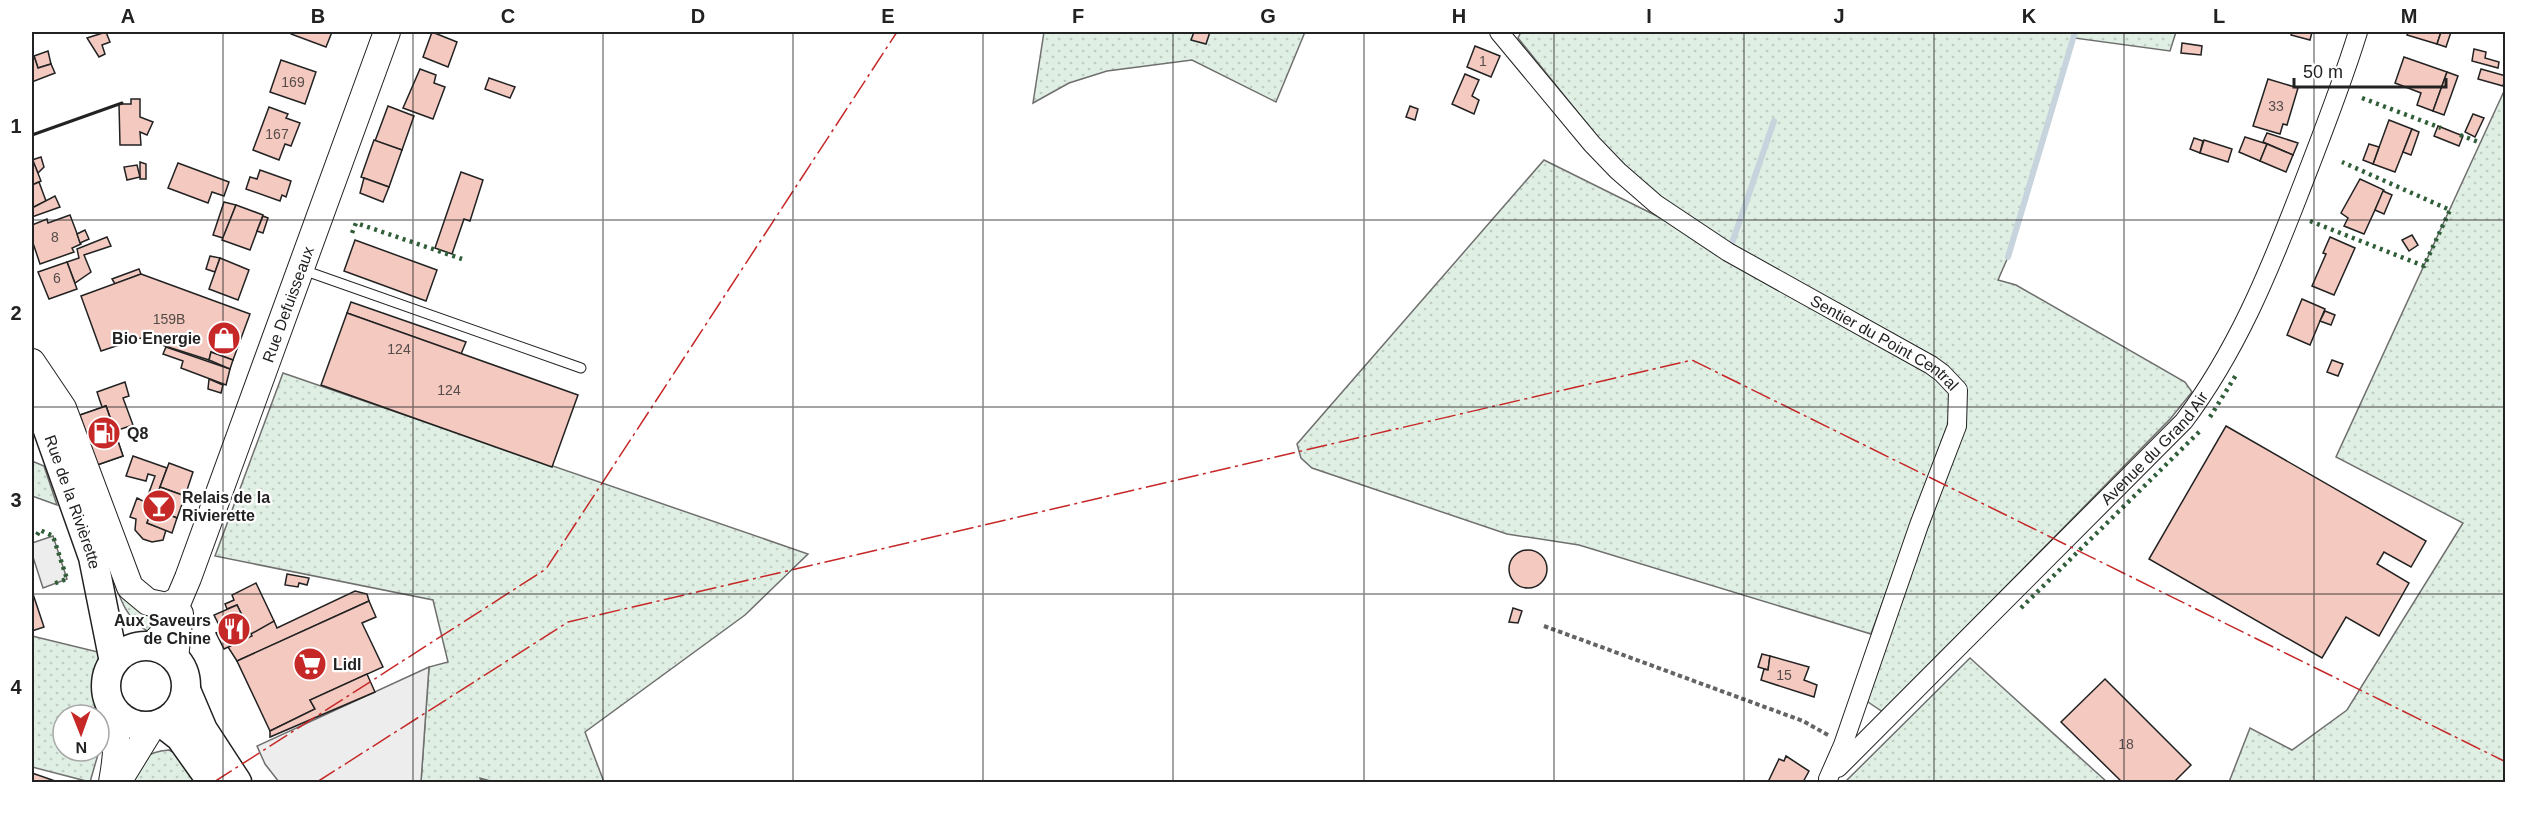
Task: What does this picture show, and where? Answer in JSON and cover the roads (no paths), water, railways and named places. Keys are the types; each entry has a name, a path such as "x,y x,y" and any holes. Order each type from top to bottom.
{"main road":[{"name":"Rue de la Rivièrette","path":"32,385 101,587 114,662"},
{"name":"Rue de la Rivièrette","path":"101,587 128,630 157,650"},
{"path":"110,703 106,683 114,662 133,648 157,650 181,668 186,690 203,730 237,783"},
{"path":"111,706 127,722 138,725 157,724 178,710 186,690"},
{"path":"157,724 180,737 212,783"}],"street":[{"name":"Rue Defuisseaux","path":"157,650 176,635 183,589 387,32"},
{"name":"Sentier du Point Central","path":"1499,32 1592,144 1618,171 1656,204 1728,252 1931,365 1942,372 1958,390 1957,426 1919,525 1843,745 1827,781"},
{"name":"Avenue du Grand Air","path":"1827,781 2184,421 2211,385 2256,300 2341,86 2358,32"},
{"path":"32,362 63,408 130,587 148,602 167,606 183,589"},
{"path":"111,706 117,727 117,755 112,783"},
{"path":"118,783 157,724"}],"lane":[{"path":"299,269 581,368"}],"waterway":[{"path":"2008,257 2075,32"},
{"path":"1731,246 1774,121"}],"place":[{"name":"Bio Energie","path":"224,338"},
{"name":"Q8","path":"104,433"},
{"name":"Relais de la Rivierette","path":"159,506"},
{"name":"Aux Saveurs de Chine","path":"234,629"},
{"name":"Lidl","path":"310,664"}]}
